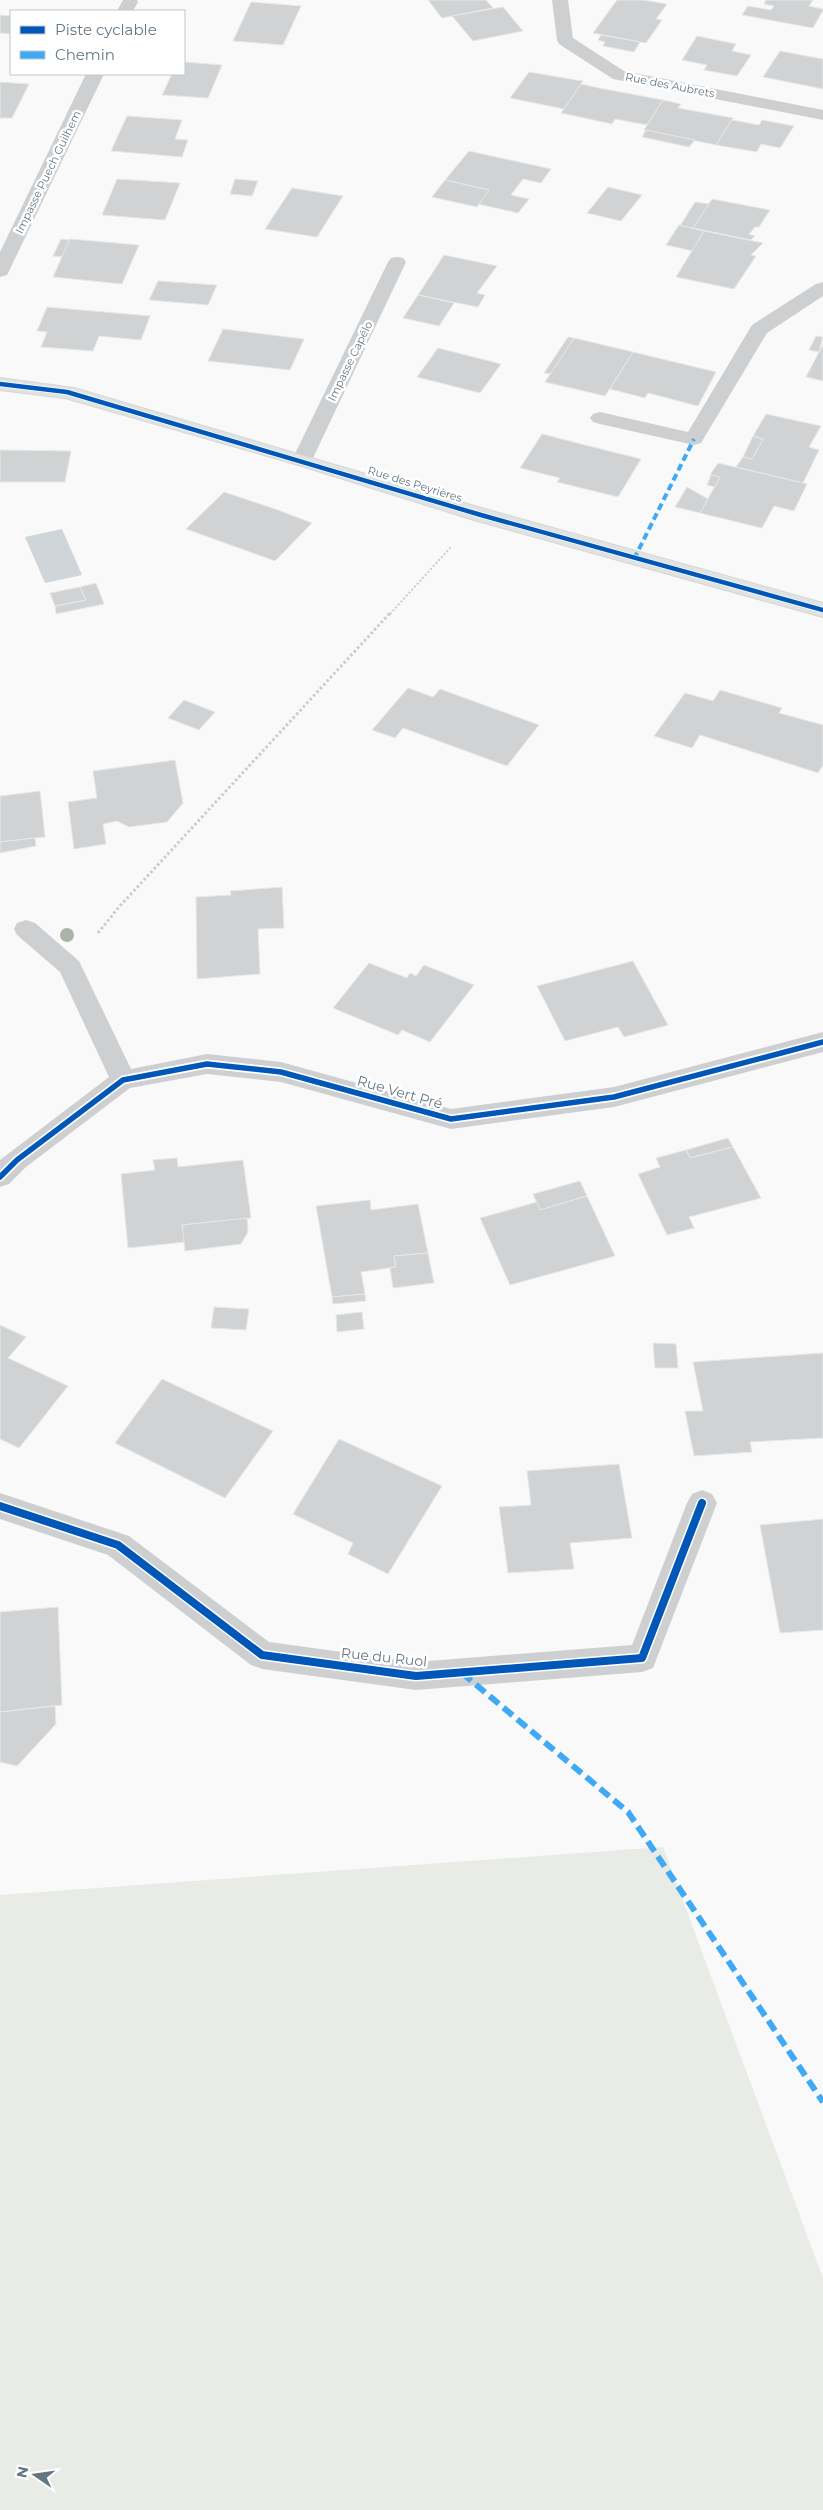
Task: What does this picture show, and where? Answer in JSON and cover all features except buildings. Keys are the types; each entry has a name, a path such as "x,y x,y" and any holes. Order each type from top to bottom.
{"street":[{"name":"Rue des Aubrets","path":"560,0 566,40 620,75 823,115"},
{"name":"Impasse Puech Guilhem","path":"0,270 95,75"},
{"path":"600,418 694,439 759,329 823,288"},
{"name":"Rue des Peyrières","path":"0,384 67,392 302,460 481,515 823,610"},
{"path":"26,929 70,967 123,1080"},
{"name":"Rue Vert Pré","path":"0,1177 17,1160 123,1080 207,1064 281,1072 451,1120 614,1097 823,1042"},
{"name":"Rue du Ruol","path":"0,1506 118,1545 262,1655 416,1676 642,1658 702,1503"}],"lane":[{"name":"Impasse Capélo","path":"302,460 397,262"}],"path":[{"path":"70,967 119,907 481,515"}],"shaded area":[{"path":"62,529 82,575 45,583 25,537"},
{"path":"663,1847 823,2278 823,2510 0,2510 0,1895"}],"marked path":[{"path":"634,559 694,439"},
{"path":"462,1673 628,1812 823,2102"}],"cycle path":[{"path":"0,384 67,392 302,460 481,515 823,610"},
{"path":"0,1177 17,1160 123,1080 207,1064 281,1072 451,1119 614,1097 823,1042"},
{"path":"0,1506 118,1545 262,1655 416,1676 642,1658 702,1503"}]}
